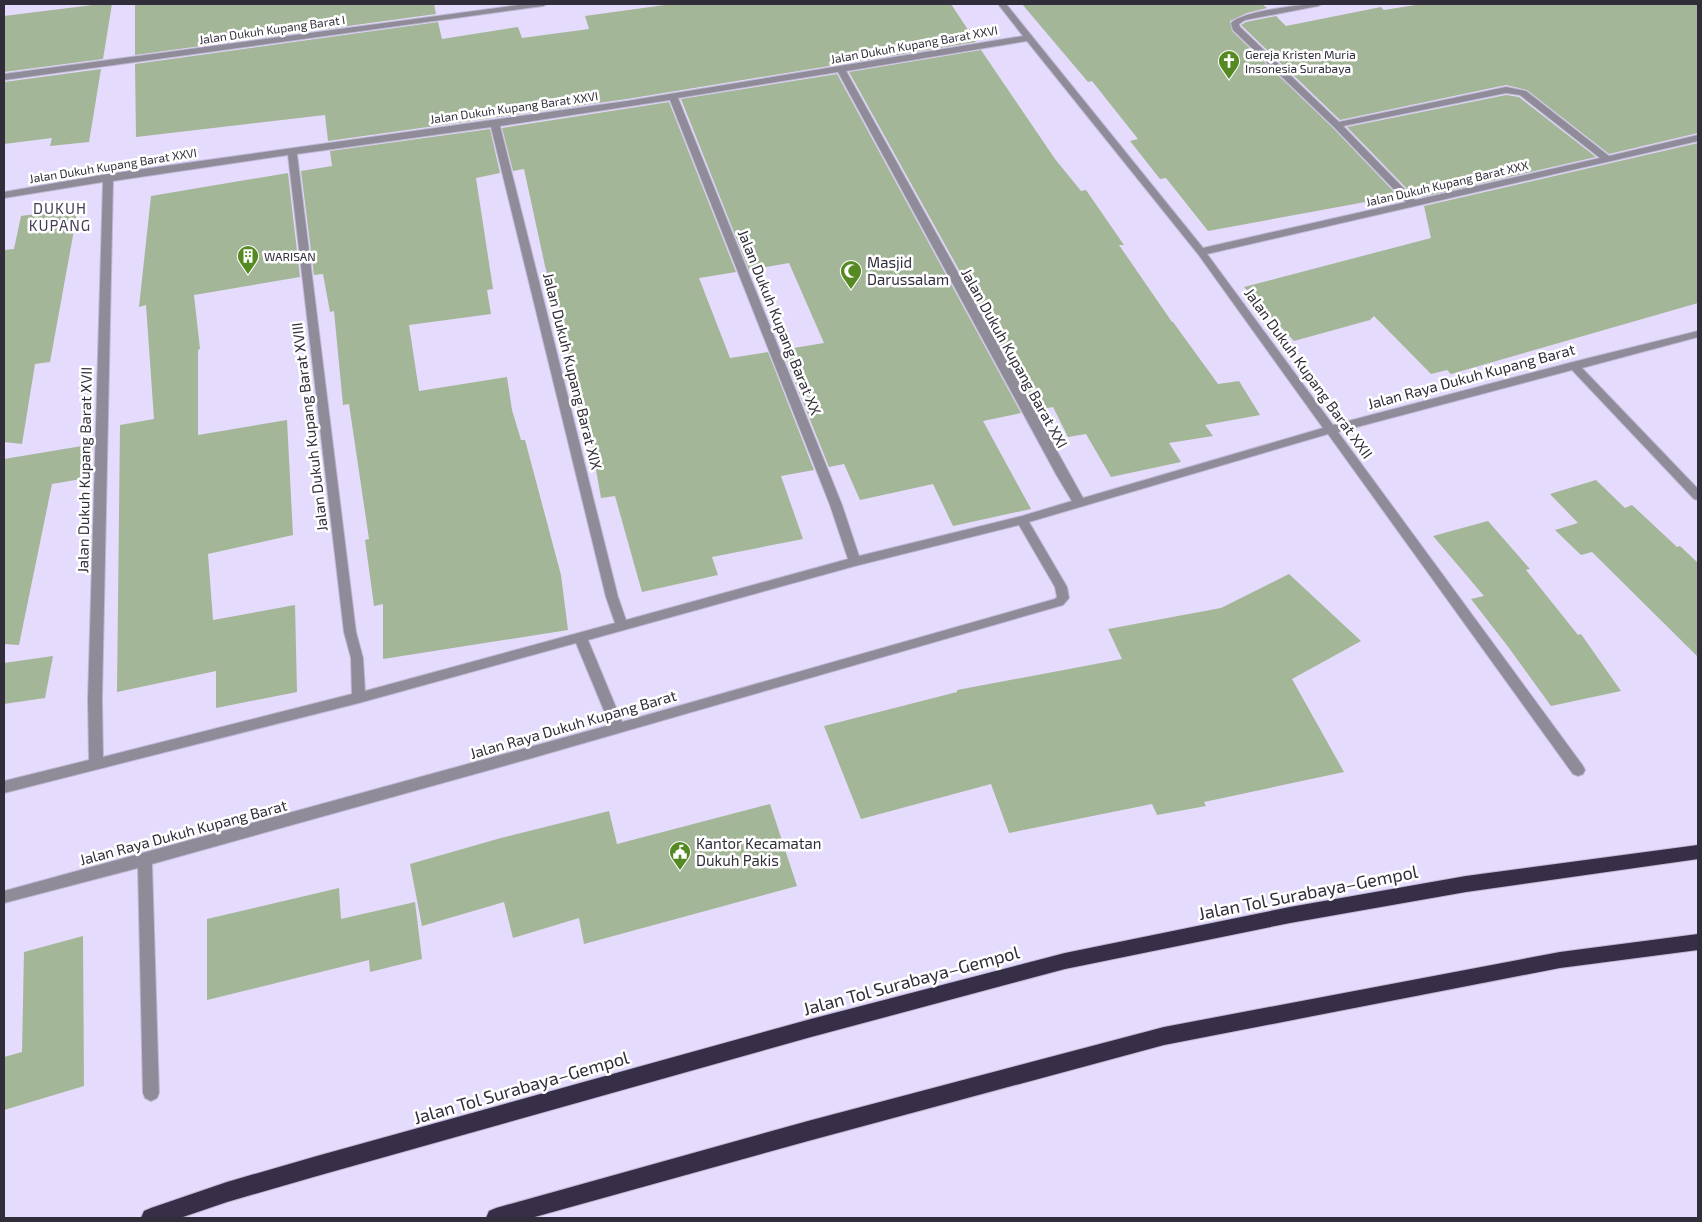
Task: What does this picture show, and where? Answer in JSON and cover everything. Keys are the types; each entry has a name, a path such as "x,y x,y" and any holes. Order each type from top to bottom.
{"highway":[{"name":"Jalan Tol Surabaya–Gempol","path":"151,1218 227,1192 317,1166 811,1028 1065,961 1290,915 1456,886 1698,852"},
{"path":"496,1218 1164,1036 1560,960 1698,942"}],"street":[{"name":"Jalan Dukuh Kupang Barat I","path":"4,78 543,4"},
{"name":"Jalan Dukuh Kupang Barat XXII","path":"1002,4 1027,38 1201,252 1578,770"},
{"path":"1318,4 1242,18 1235,23 1236,28 1337,126 1412,204"},
{"name":"Jalan Dukuh Kupang Barat XXVI","path":"4,195 108,177 673,96 841,70 1027,38"},
{"name":"Jalan Dukuh Kupang Barat XXI","path":"841,70 1079,502"},
{"path":"1337,126 1513,90 1523,93 1607,159"},
{"name":"Jalan Dukuh Kupang Barat XX","path":"673,96 836,505 855,562"},
{"name":"Jalan Dukuh Kupang Barat XIX","path":"495,123 612,597 622,626"},
{"name":"Jalan Dukuh Kupang Barat XXX","path":"1201,252 1698,138"},
{"name":"Jalan Dukuh Kupang Barat XVIII","path":"292,152 350,632 357,658 359,698"},
{"name":"Jalan Dukuh Kupang Barat XVII","path":"96,763 95,699 108,177"},
{"name":"Jalan Raya Dukuh Kupang Barat","path":"4,786 359,698 855,562 1022,520 1329,430 1698,334"},
{"path":"1573,365 1698,496"},
{"name":"Jalan Raya Dukuh Kupang Barat","path":"4,897 145,860 618,728 1059,602 1063,598 1062,587 1022,520"},
{"path":"580,637 618,728"},
{"path":"145,860 151,1093"}],"building":[{"path":"112,4 103,59 4,72 4,16"},
{"path":"135,4 434,4 436,14 135,55"},
{"path":"672,4 951,4 976,42 627,99 328,141 325,115 136,137 135,64 438,22 442,39 518,27 522,38 589,29 585,16"},
{"path":"1022,4 1262,4 1267,8 1247,13 1230,21 1232,31 1333,128 1398,196 1208,231 1166,178 1160,179 1130,141 1138,139 1092,81 1088,82"},
{"path":"1422,4 1698,4 1698,133 1609,154 1527,90 1506,85 1340,120 1241,25 1246,22 1276,16 1286,26 1381,7 1384,10"},
{"path":"981,50 1055,159 1081,191 1086,190 1124,245 1119,245 1172,322 1218,384 1239,381 1260,415 1205,425 1213,436 1169,443 1181,462 1111,477 1086,434 1068,437 1053,407 1037,410 849,72"},
{"path":"101,69 89,142 50,146 52,138 4,144 4,82"},
{"path":"837,74 1021,413 983,421 1031,509 953,526 933,484 860,500 844,464 829,467 782,350 824,343 789,263 749,270 681,99"},
{"path":"1506,95 1519,97 1596,157 1422,197 1421,192 1412,194 1347,127"},
{"path":"669,102 736,272 699,278 730,358 768,352 814,470 781,476 803,539 712,557 718,575 642,592 615,496 601,498 592,447 583,413 579,413 558,300 555,301 545,266 524,169 513,171 502,128"},
{"path":"490,129 500,173 476,178 493,289 487,290 491,314 409,325 419,391 507,377 512,410 521,440 525,440 561,575 568,630 383,659 383,604 374,606 365,540 369,539 349,404 343,405 334,311 330,312 323,274 314,275 301,171 332,166 330,151"},
{"path":"1698,143 1698,303 1451,374 1447,370 1431,374 1374,316 1370,320 1294,341 1244,287 1431,238 1424,206"},
{"path":"288,173 300,277 194,295 200,349 198,350 198,435 287,420 293,535 208,554 213,620 295,605 297,692 216,708 216,671 117,692 120,425 154,419 146,305 139,307 151,196"},
{"path":"78,208 50,362 35,364 22,444 4,442 4,250 14,249 21,216"},
{"path":"94,444 87,478 52,484 19,645 4,644 4,459"},
{"path":"1596,480 1625,508 1632,505 1677,547 1680,546 1698,563 1698,657 1592,552 1581,555 1555,530 1578,523 1550,494"},
{"path":"1488,521 1530,569 1526,570 1578,635 1581,634 1621,691 1551,706 1471,599 1484,596 1433,536"},
{"path":"1289,574 1361,641 1292,679 1344,772 1204,802 1206,806 1157,815 1152,804 1009,833 991,784 861,819 824,726 957,692 957,690 1122,659 1108,629 1221,608"},
{"path":"53,656 45,698 4,704 4,663"},
{"name":"Kantor Kecamatan Dukuh Pakis","path":"770,804 797,886 584,944 579,918 513,938 504,902 422,926 410,864 501,838 609,811 617,844"},
{"path":"339,888 341,919 415,902 422,959 370,972 369,960 207,1000 207,919"},
{"path":"83,936 84,1086 4,1110 4,1057 22,1052 24,952"}],"place":[{"name":"Gereja Kristen Muria Insonesia Surabaya","path":"1229,80"},
{"name":"WARISAN","path":"248,275"},
{"name":"Masjid Darussalam","path":"851,290"},
{"name":"Kantor Kecamatan Dukuh Pakis","path":"680,871"}],"district":[{"name":"DUKUH KUPANG","path":"60,216"}]}
